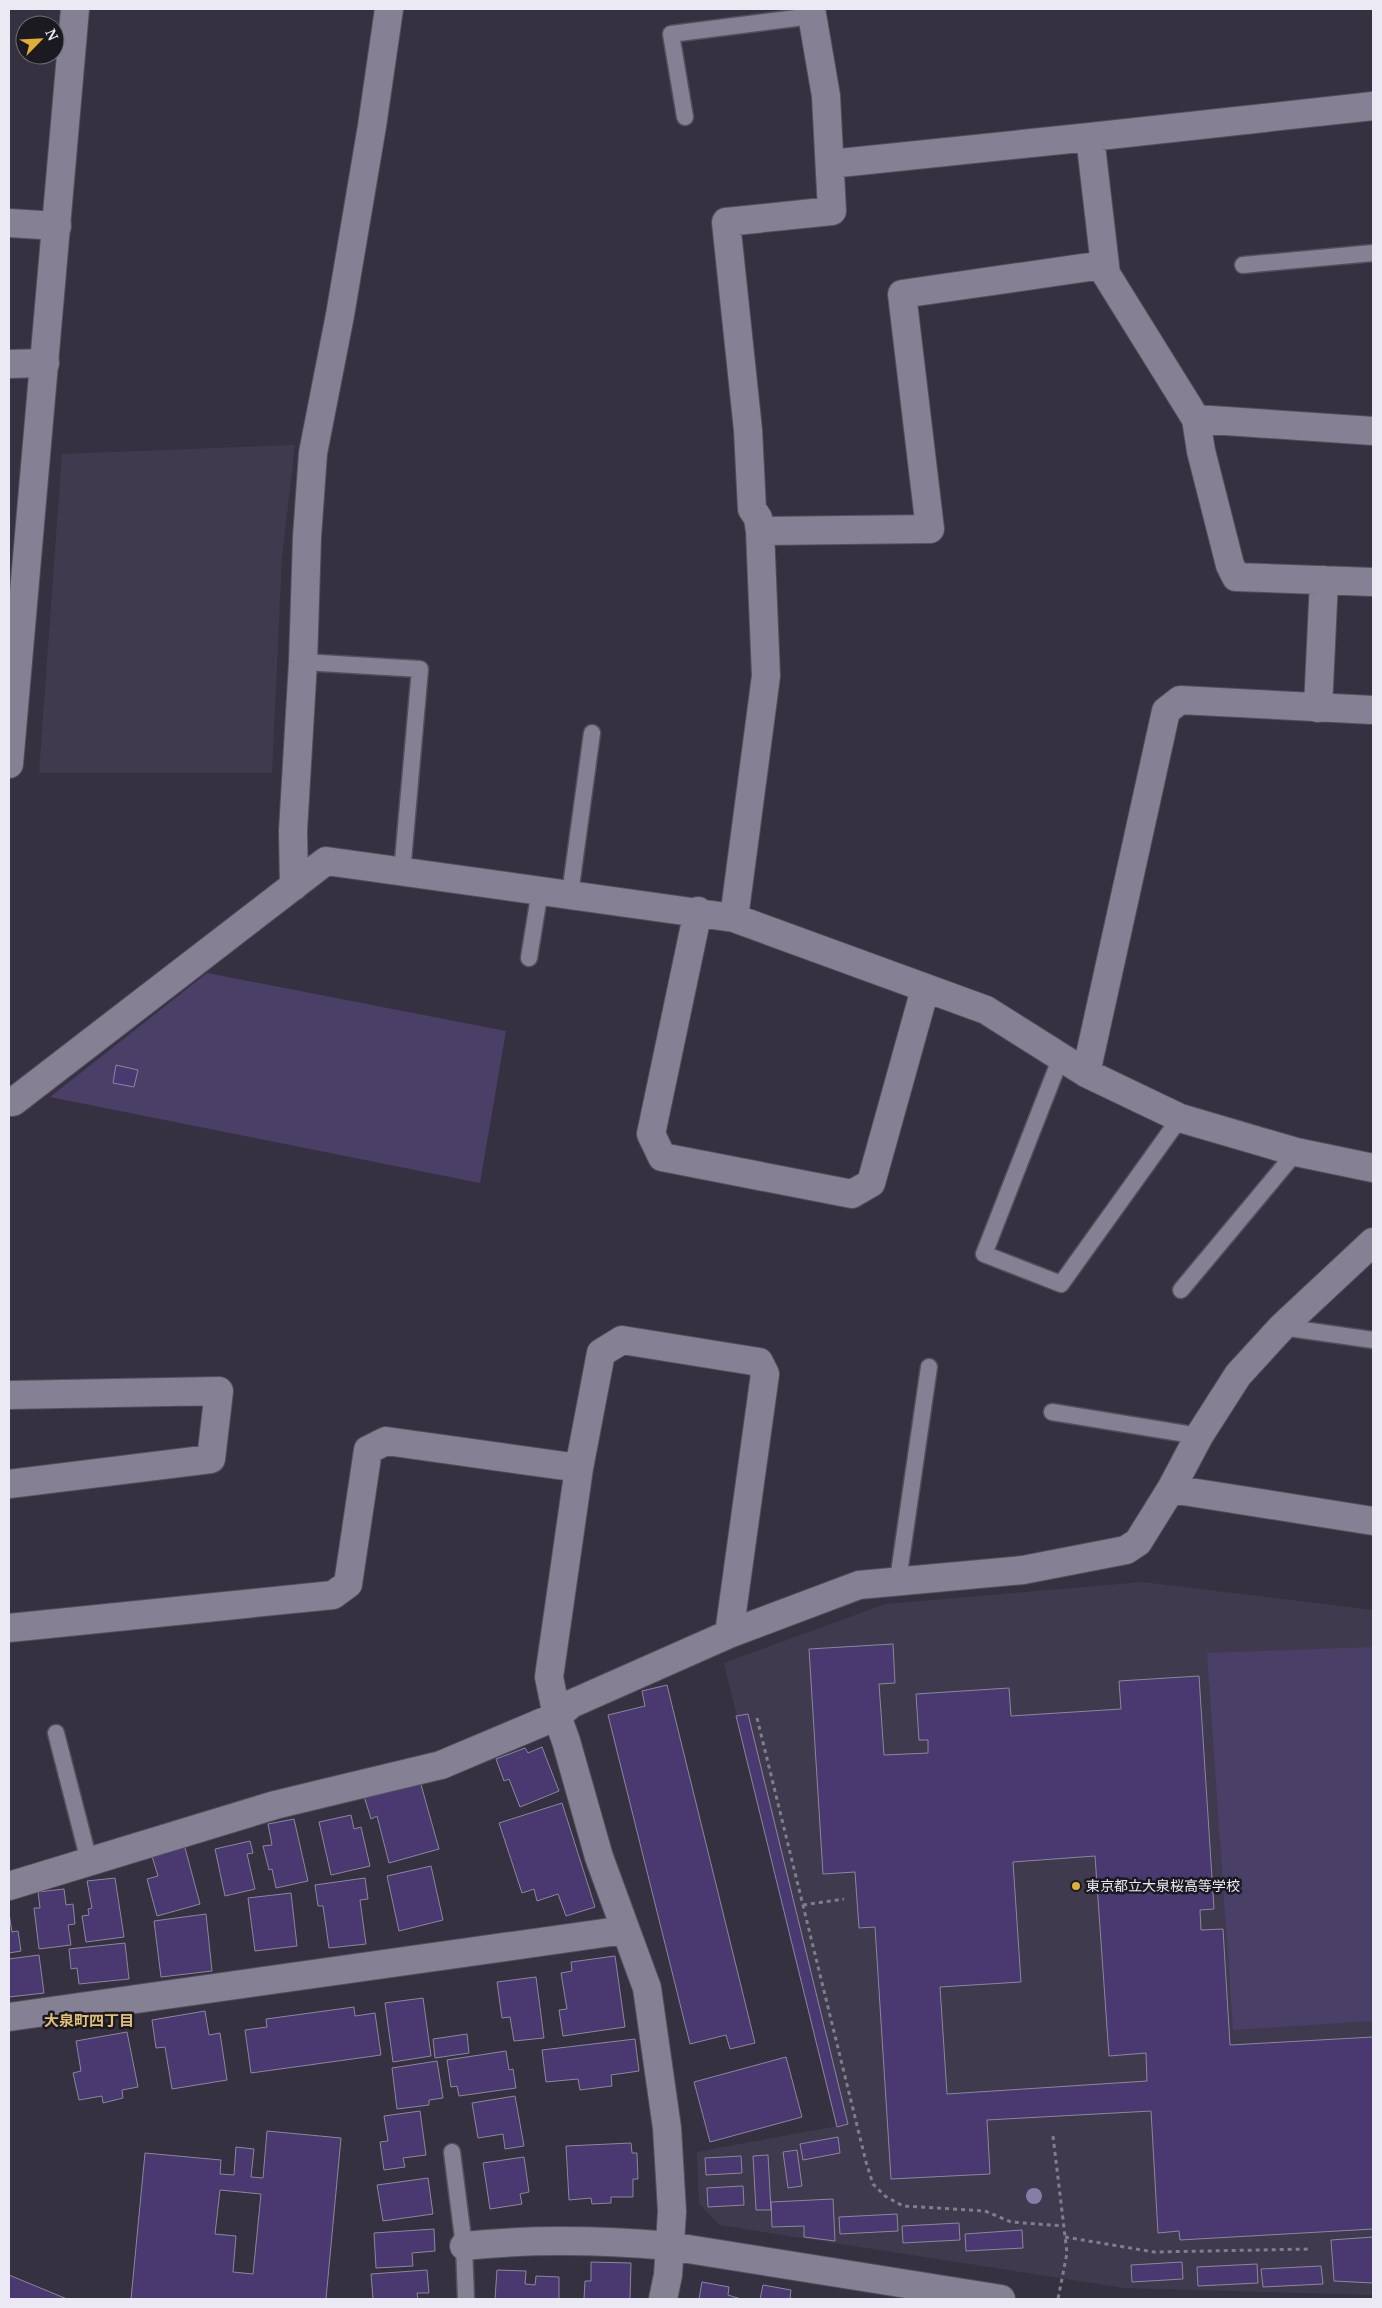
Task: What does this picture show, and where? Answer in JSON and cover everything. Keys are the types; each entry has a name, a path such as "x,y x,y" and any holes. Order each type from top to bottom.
{"street":[{"path":"9,764 75,9"},
{"path":"294,886 293,831 303,662 307,537 313,453 340,316 372,126 389,9"},
{"path":"734,918 766,676 760,531 758,518 752,509 748,430 726,222 832,211 826,96 811,12"},
{"path":"830,164 1373,106"},
{"path":"1090,137 1103,264 1106,274 1196,419 1201,451 1230,565 1236,577 1373,582"},
{"path":"9,223 57,226"},
{"path":"760,531 930,529 902,294 1103,264"},
{"path":"9,364 45,363"},
{"path":"1196,419 1373,431"},
{"path":"1318,708 1324,580"},
{"path":"1086,1074 1166,710 1180,700 1373,710"},
{"path":"9,1102 13,1102 326,861 698,911 734,918 986,1010 1086,1074 1180,1118 1296,1152 1373,1168"},
{"path":"698,911 651,1134 662,1157 852,1194 871,1183 925,989"},
{"path":"9,1886 275,1804 441,1765 556,1716 571,1704 729,1634 859,1585 1023,1570 1126,1550 1138,1542 1171,1489 1199,1436 1238,1375 1282,1327 1373,1242"},
{"path":"663,2299 668,2275 672,2211 666,2118 647,1988 599,1857 566,1741 556,1716 549,1677 579,1468 602,1353 622,1340 759,1362 765,1374 729,1634"},
{"path":"9,1395 220,1390 211,1459 9,1484"},
{"path":"9,1628 333,1595 348,1584 368,1450 386,1441 579,1468"},
{"path":"1171,1489 1373,1521"},
{"path":"9,2017 625,1930"},
{"path":"464,2246 506,2242 669,2246 1001,2299"}],"lane":[{"path":"685,117 671,34 811,12"},
{"path":"1243,265 1373,254"},
{"path":"303,662 420,669 402,872"},
{"path":"570,894 592,733"},
{"path":"530,958 540,890"},
{"path":"1060,1058 984,1254 1061,1284 1180,1118"},
{"path":"1181,1290 1296,1152"},
{"path":"1282,1327 1373,1340"},
{"path":"898,1580 928,1367"},
{"path":"1052,1412 1199,1436"},
{"path":"56,1733 89,1861"},
{"path":"452,2152 464,2246 466,2299"}],"path":[{"path":"757,1718 866,2162 874,2184 885,2196 903,2206 985,2211 1011,2222 1064,2226"},
{"path":"803,1905 844,1899"},
{"path":"1052,2136 1067,2253 1058,2299"},
{"path":"1065,2237 1154,2252 1311,2249"}],"shaded area":[{"path":"295,445 282,556 272,773 39,773 62,454"},
{"path":"207,973 506,1031 480,1183 50,1097"},
{"name":"東京都立大泉桜高等学校","path":"1143,1582 1373,1610 1373,2295 1124,2288 719,2225 699,2203 697,2152 837,2126 724,1663 885,1604"},
{"path":"1373,1647 1373,2021 1233,2030 1207,1653"}],"building":[{"path":"116,1065 138,1070 134,1087 113,1083"},
{"path":"893,1644 895,1683 879,1684 884,1755 928,1753 928,1740 919,1740 916,1694 1009,1688 1011,1716 1121,1709 1119,1681 1199,1676 1214,1909 1200,1910 1201,1930 1223,1929 1230,2045 1373,2037 1373,2229 1180,2240 1179,2231 1158,2233 1151,2111 987,2120 990,2174 891,2179 875,1927 859,1928 855,1872 823,1874 809,1649","holes":["1095,1856 1109,2056 1146,2053 1147,2081 947,2094 940,1987 1021,1982 1013,1862"]},
{"path":"667,1685 755,2043 730,2049 726,2035 690,2044 608,1715 645,1706 642,1691"},
{"path":"748,1714 848,2124 837,2127 736,1716"},
{"path":"542,1747 559,1791 520,1807 509,1779 504,1781 496,1759 525,1748 528,1753"},
{"path":"420,1781 439,1849 389,1863 377,1816 371,1819 364,1796"},
{"path":"562,1803 595,1907 566,1916 558,1894 537,1901 534,1889 522,1893 499,1823"},
{"path":"351,1815 354,1829 361,1827 370,1866 331,1875 319,1822"},
{"path":"294,1819 308,1881 276,1888 272,1869 269,1870 263,1846 272,1845 268,1824"},
{"path":"250,1841 253,1853 247,1854 255,1889 225,1896 215,1849"},
{"path":"184,1844 200,1904 157,1916 147,1879 158,1876 151,1853"},
{"path":"431,1866 443,1920 399,1931 387,1876"},
{"path":"115,1878 124,1937 86,1942 82,1916 89,1915 88,1909 92,1908 87,1881"},
{"path":"365,1878 368,1899 360,1900 366,1944 329,1948 323,1906 318,1906 315,1885"},
{"path":"64,1889 66,1905 73,1904 75,1924 68,1925 71,1945 39,1949 34,1908 40,1908 38,1892"},
{"path":"291,1893 297,1946 255,1951 248,1898"},
{"path":"9,1913 12,1932 18,1931 21,1951 9,1953"},
{"path":"206,1914 212,1971 161,1977 154,1921"},
{"path":"125,1943 129,1979 79,1984 77,1968 71,1969 69,1949"},
{"path":"39,1955 44,1993 9,1997 9,1959"},
{"path":"615,1956 625,2027 563,2036 559,2010 567,2009 561,1973 572,1971 571,1962"},
{"path":"536,1977 544,2038 514,2041 510,2017 502,2018 497,1982"},
{"path":"423,1998 431,2056 393,2062 385,2003"},
{"path":"354,2007 355,2016 375,2013 381,2055 251,2073 245,2030 267,2027 266,2019"},
{"path":"205,2011 209,2035 220,2033 227,2080 172,2089 165,2047 156,2048 152,2020"},
{"path":"127,2032 138,2087 122,2090 123,2098 103,2103 102,2096 79,2100 73,2073 81,2071 76,2041"},
{"path":"467,2034 469,2053 435,2058 433,2039"},
{"path":"635,2039 639,2071 611,2075 612,2086 580,2090 578,2079 546,2082 542,2050"},
{"path":"506,2051 509,2070 513,2069 516,2088 459,2096 457,2086 451,2087 447,2060"},
{"path":"786,2057 802,2117 710,2142 694,2082"},
{"path":"437,2061 443,2098 429,2100 429,2105 397,2109 392,2068"},
{"path":"515,2096 524,2146 505,2149 503,2134 478,2138 472,2103"},
{"path":"420,2111 426,2155 403,2158 405,2167 384,2170 380,2142 388,2141 384,2116"},
{"path":"267,2131 341,2138 326,2299 131,2299 145,2153 221,2160 220,2174 234,2175 236,2147 254,2149 251,2177 263,2178","holes":["220,2190 261,2194 253,2274 233,2272 236,2236 215,2234"]},
{"path":"838,2137 840,2153 803,2160 800,2144"},
{"path":"631,2143 632,2153 637,2153 638,2179 633,2179 633,2197 611,2197 611,2203 592,2204 591,2198 569,2200 566,2146"},
{"path":"797,2150 802,2186 788,2188 783,2152"},
{"path":"768,2155 771,2210 756,2210 753,2156"},
{"path":"741,2156 742,2173 706,2175 705,2158"},
{"path":"524,2157 529,2192 520,2194 522,2204 490,2209 483,2163"},
{"path":"428,2178 433,2214 383,2221 377,2185"},
{"path":"743,2186 744,2205 708,2207 707,2188"},
{"path":"833,2199 835,2241 804,2237 804,2226 772,2227 771,2202"},
{"path":"897,2214 898,2231 840,2234 839,2217"},
{"path":"959,2223 960,2240 903,2243 902,2226"},
{"path":"434,2229 435,2251 412,2253 413,2266 376,2268 374,2233"},
{"path":"1022,2230 1023,2248 966,2251 965,2234"},
{"path":"1373,2237 1373,2283 1334,2281 1331,2240"},
{"path":"591,2262 631,2263 630,2299 584,2299 585,2281 591,2281"},
{"path":"1182,2262 1183,2279 1132,2282 1131,2265"},
{"path":"1257,2264 1258,2283 1198,2286 1197,2267"},
{"path":"1321,2266 1323,2284 1263,2287 1261,2269"},
{"path":"427,2270 429,2293 417,2293 418,2299 373,2299 371,2274"},
{"path":"497,2270 526,2271 525,2284 535,2285 536,2276 559,2277 559,2299 495,2299"},
{"path":"9,2275 67,2299 9,2299"},
{"path":"702,2282 729,2287 728,2295 741,2299 699,2299"},
{"path":"763,2285 791,2290 790,2298 796,2299 760,2299"}],"place":[{"name":"東京都立大泉桜高等学校","path":"1076,1886"}],"district":[{"name":"大泉町四丁目","path":"89,2021"}]}
